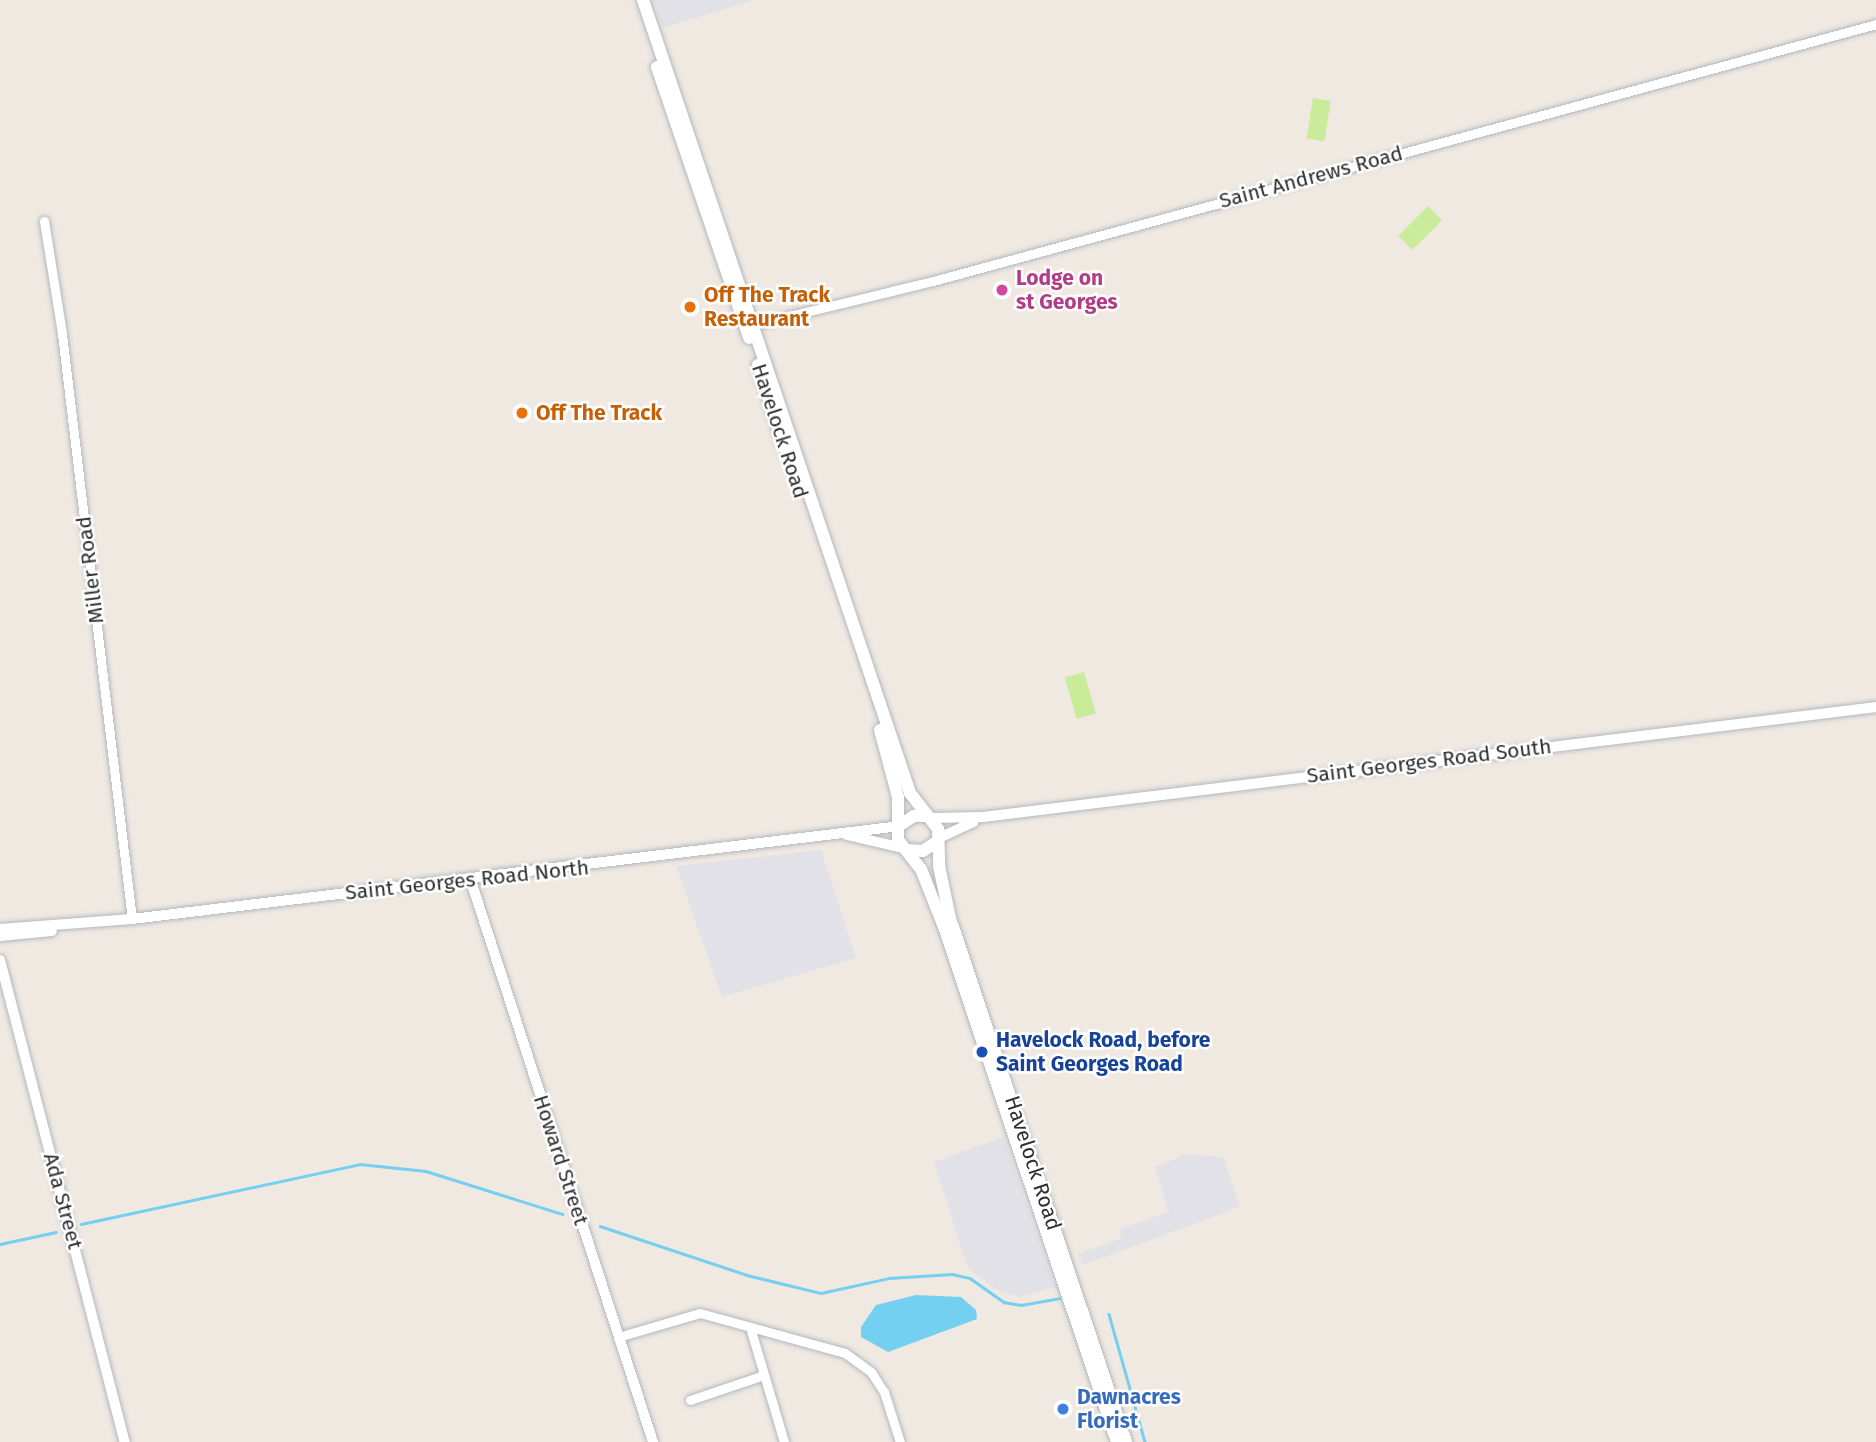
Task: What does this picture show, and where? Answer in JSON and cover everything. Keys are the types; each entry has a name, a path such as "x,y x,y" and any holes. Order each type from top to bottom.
{"main road":[{"name":"Havelock Road","path":"635,0 910,793 930,817"},
{"name":"Havelock Road","path":"643,0 884,743 900,826"},
{"path":"914,816 930,817 938,840 922,851 905,849 898,840 900,826 914,816"},
{"name":"Havelock Road","path":"938,840 950,918 1126,1442"},
{"name":"Havelock Road","path":"905,849 921,869 944,927 1117,1442"}],"street":[{"name":"Saint Andrews Road","path":"749,326 933,281 1876,24"},
{"name":"Miller Road","path":"44,221 62,334 132,919"},
{"name":"Saint Georges Road South","path":"930,817 983,817 1876,707"},
{"name":"Saint Georges Road South","path":"938,840 983,817"},
{"name":"Saint Georges Road North","path":"0,929 132,919 844,835 900,826"},
{"name":"Saint Georges Road North","path":"844,835 905,849"},
{"name":"Howard Street","path":"470,878 653,1442"},
{"name":"Saint Georges Road North","path":"0,936 89,923"},
{"name":"Ada Street","path":"0,960 125,1442"},
{"path":"618,1336 700,1313 859,1361 884,1392 900,1442"},
{"path":"750,1327 785,1442"},
{"path":"690,1400 764,1375"}],"shaded area":[{"path":"653,0 754,0 663,28"},
{"path":"821,850 856,958 722,997 676,866"},
{"path":"1004,1137 1055,1287 1019,1297 1001,1292 968,1269 934,1162 919,1167"},
{"path":"1185,1154 1223,1157 1240,1207 1083,1265 1077,1254 1120,1239 1122,1228 1169,1212 1155,1167"}],"green space":[{"path":"1313,98 1331,101 1324,141 1307,138"},
{"path":"1428,206 1442,220 1412,250 1398,236"},
{"path":"1084,672 1096,713 1077,719 1065,678"}],"water":[{"path":"916,1295 961,1297 976,1310 977,1319 888,1352 861,1337 861,1327 876,1305"}],"waterway":[{"path":"81,1224 360,1164 426,1171 562,1214"},
{"path":"600,1226 747,1275 821,1293 889,1278 952,1274 970,1278 1004,1302 1021,1305 1059,1298"},
{"path":"0,1244 56,1232"},
{"path":"1109,1314 1145,1442"}],"place":[{"name":"Lodge on st Georges","path":"1002,290"},
{"name":"Off The Track Restaurant","path":"690,307"},
{"name":"Off The Track","path":"522,413"},
{"name":"Havelock Road, before Saint Georges Road","path":"982,1052"},
{"name":"Dawnacres Florist","path":"1063,1409"}]}
